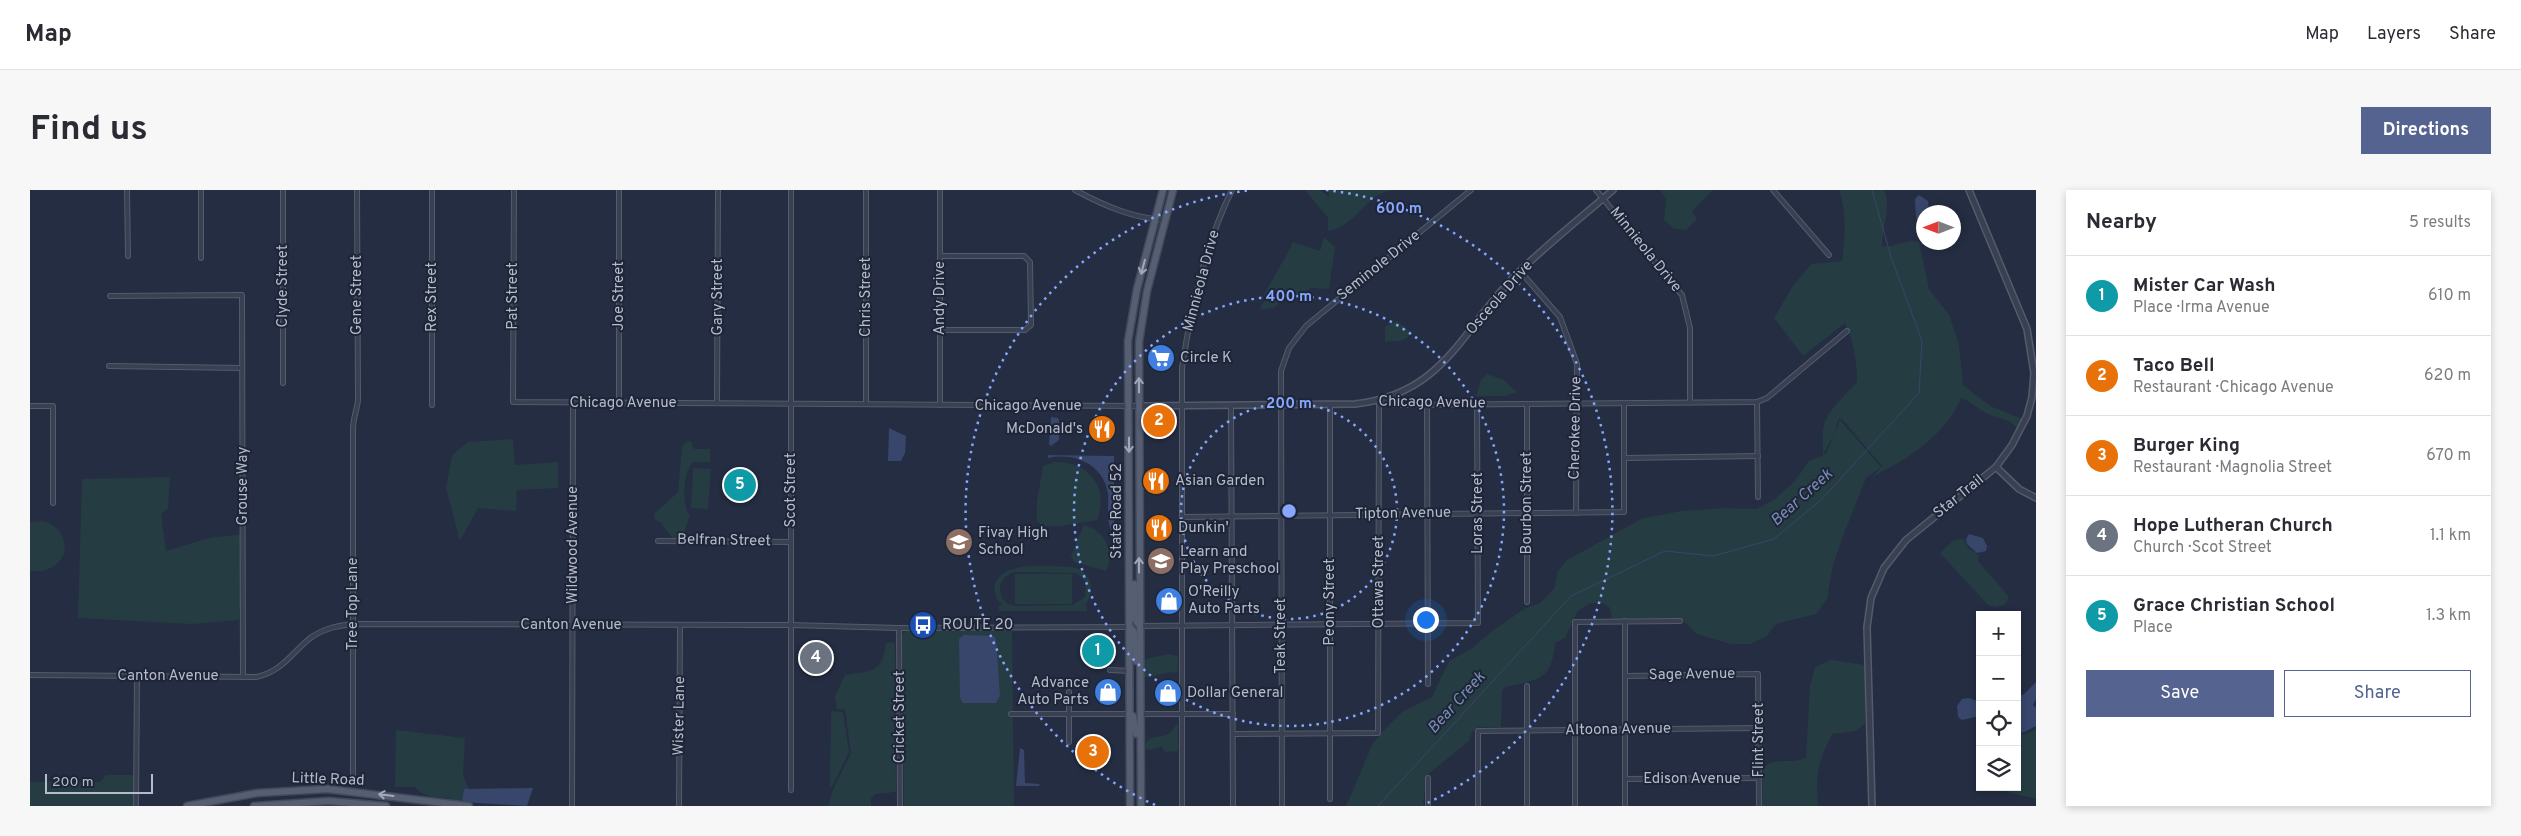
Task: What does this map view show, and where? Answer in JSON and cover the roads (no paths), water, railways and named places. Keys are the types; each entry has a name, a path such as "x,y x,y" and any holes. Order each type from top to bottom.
{"main road":[{"name":"State Road 52","path":"1132,806 1130,794 1129,714 1128,341 1131,314 1163,190"},
{"name":"State Road 52","path":"1141,806 1139,342 1142,315 1173,190"},
{"path":"1129,574 1134,582 1134,618 1140,626"},
{"path":"1130,627 1134,632 1140,682"},
{"path":"1140,703 1129,714 1135,722 1137,746 1140,754"},
{"name":"Little Road","path":"187,806 256,794 327,789 469,806"},
{"name":"Little Road","path":"254,806 329,801 386,806"}],"street":[{"path":"127,190 128,256"},
{"path":"201,190 201,258"},
{"name":"Clyde Street","path":"283,190 283,383"},
{"name":"Gene Street","path":"353,429 354,412 358,406 357,190"},
{"name":"Rex Street","path":"432,190 432,405"},
{"name":"Pat Street","path":"513,402 514,190"},
{"name":"Gary Street","path":"717,403 718,190"},
{"name":"Scot Street","path":"791,190 791,790"},
{"name":"Chris Street","path":"866,190 866,404"},
{"name":"Andy Drive","path":"940,190 940,405"},
{"path":"1075,190 1102,204 1155,220 1166,220"},
{"name":"Minnieola Drive","path":"1182,806 1182,368 1194,306 1219,216 1232,190"},
{"name":"Seminole Drive","path":"1280,405 1281,371 1289,348 1306,326 1471,190"},
{"name":"Minnieola Drive","path":"1596,190 1682,295 1690,328 1690,402"},
{"name":"Osceola Drive","path":"1381,400 1412,388 1433,374 1520,271 1614,190"},
{"path":"1773,190 1829,255"},
{"name":"Star Trail","path":"1872,806 1867,627 1876,583 1884,568 1906,540 1996,467 2012,445 2034,397 2034,373 2027,329 1969,190"},
{"name":"Joe Street","path":"619,191 619,401"},
{"path":"940,256 1024,256 1028,259 1030,262 1031,325 1025,330 940,330"},
{"name":"Cherokee Drive","path":"1520,271 1560,317 1577,364 1576,512"},
{"name":"Grouse Way","path":"110,296 242,295 244,677"},
{"path":"1758,498 1758,402 1767,398 1847,331"},
{"path":"109,366 242,368"},
{"name":"Chicago Avenue","path":"513,402 573,404 619,401 1128,406 1330,404 1381,400 1395,405 1758,402"},
{"name":"Ottawa Street","path":"1330,733 1378,733 1381,400"},
{"path":"1624,403 1624,458 1758,456"},
{"name":"Wildwood Avenue","path":"572,806 573,404"},
{"name":"Peony Street","path":"1330,404 1330,799"},
{"path":"1427,404 1428,684"},
{"name":"Loras Street","path":"1428,623 1478,623 1478,404"},
{"name":"Bourbon Street","path":"1527,404 1527,602"},
{"name":"Teak Street","path":"1280,405 1282,806"},
{"path":"30,406 53,406 53,504"},
{"path":"1231,406 1234,806"},
{"name":"Tree Top Lane","path":"353,429 353,778"},
{"name":"Tipton Avenue","path":"1182,517 1624,512 1624,458"},
{"path":"1996,467 2019,489 2036,498"},
{"name":"Belfran Street","path":"658,541 791,542"},
{"path":"1575,806 1576,622 1680,620"},
{"path":"1625,621 1625,806"},
{"path":"1140,626 1428,623"},
{"name":"Canton Avenue","path":"30,676 256,677 274,671 317,634 337,626 352,624 791,625 899,628 1130,627"},
{"name":"Wister Lane","path":"679,806 680,626"},
{"name":"Cricket Street","path":"899,628 900,806"},
{"path":"1110,670 1130,671"},
{"name":"Sage Avenue","path":"1625,676 1758,674"},
{"name":"Flint Street","path":"1758,674 1759,806"},
{"path":"136,806 137,676"},
{"path":"1527,686 1527,806"},
{"path":"1069,692 1069,742"},
{"path":"1011,714 1129,714"},
{"path":"1140,714 1233,714"},
{"name":"Altoona Avenue","path":"1478,806 1478,731 1758,728"},
{"path":"1233,734 1330,733"},
{"path":"1428,778 1428,806"},
{"name":"Edison Avenue","path":"1625,779 1759,778"}],"water":[{"path":"1919,195 1928,201 1928,205 1916,205 1916,218 1915,199"},
{"path":"1051,417 1058,418 1059,420 1059,440 1051,446 1049,444"},
{"path":"889,428 906,436 905,453 901,461 888,461"},
{"path":"1048,455 1114,456 1114,530 1111,530 1109,526 1108,494 1101,475 1087,463 1078,459 1068,457 1048,458"},
{"path":"1969,534 1983,538 1987,546 1986,551 1977,553 1967,544 1966,539"},
{"path":"964,635 994,636 996,639 1000,696 996,703 963,703 960,698 959,639"},
{"path":"2036,682 2036,699 2033,705 2036,708 2036,726 2021,733 2021,694 2023,695"},
{"path":"1969,698 1976,701 1976,717 1962,720 1958,717 1957,706 1962,699"},
{"path":"1020,748 1024,750 1025,783 1040,784 1039,786 1016,786"},
{"path":"533,788 527,806 462,802 464,789"}],"waterway":[{"name":"Bear Creek","path":"1378,806 1571,596 1665,551 1713,556 1774,539 1822,499 1919,393 1922,341 1891,257 1872,190"}],"place":[{"name":"Circle K","path":"1161,358"},
{"name":"Taco Bell","path":"1159,421"},
{"name":"McDonald's","path":"1102,429"},
{"name":"Asian Garden","path":"1156,481"},
{"name":"Grace Christian School","path":"740,485"},
{"name":"Dunkin'","path":"1159,528"},
{"name":"Fivay High School","path":"959,542"},
{"name":"Learn and Play Preschool","path":"1161,561"},
{"name":"O'Reilly Auto Parts","path":"1169,601"},
{"name":"ROUTE 20","path":"923,625"},
{"name":"Mister Car Wash","path":"1098,651"},
{"name":"Hope Lutheran Church","path":"816,658"},
{"name":"Advance Auto Parts","path":"1108,692"},
{"name":"Dollar General","path":"1168,693"},
{"name":"Burger King","path":"1093,752"}]}
